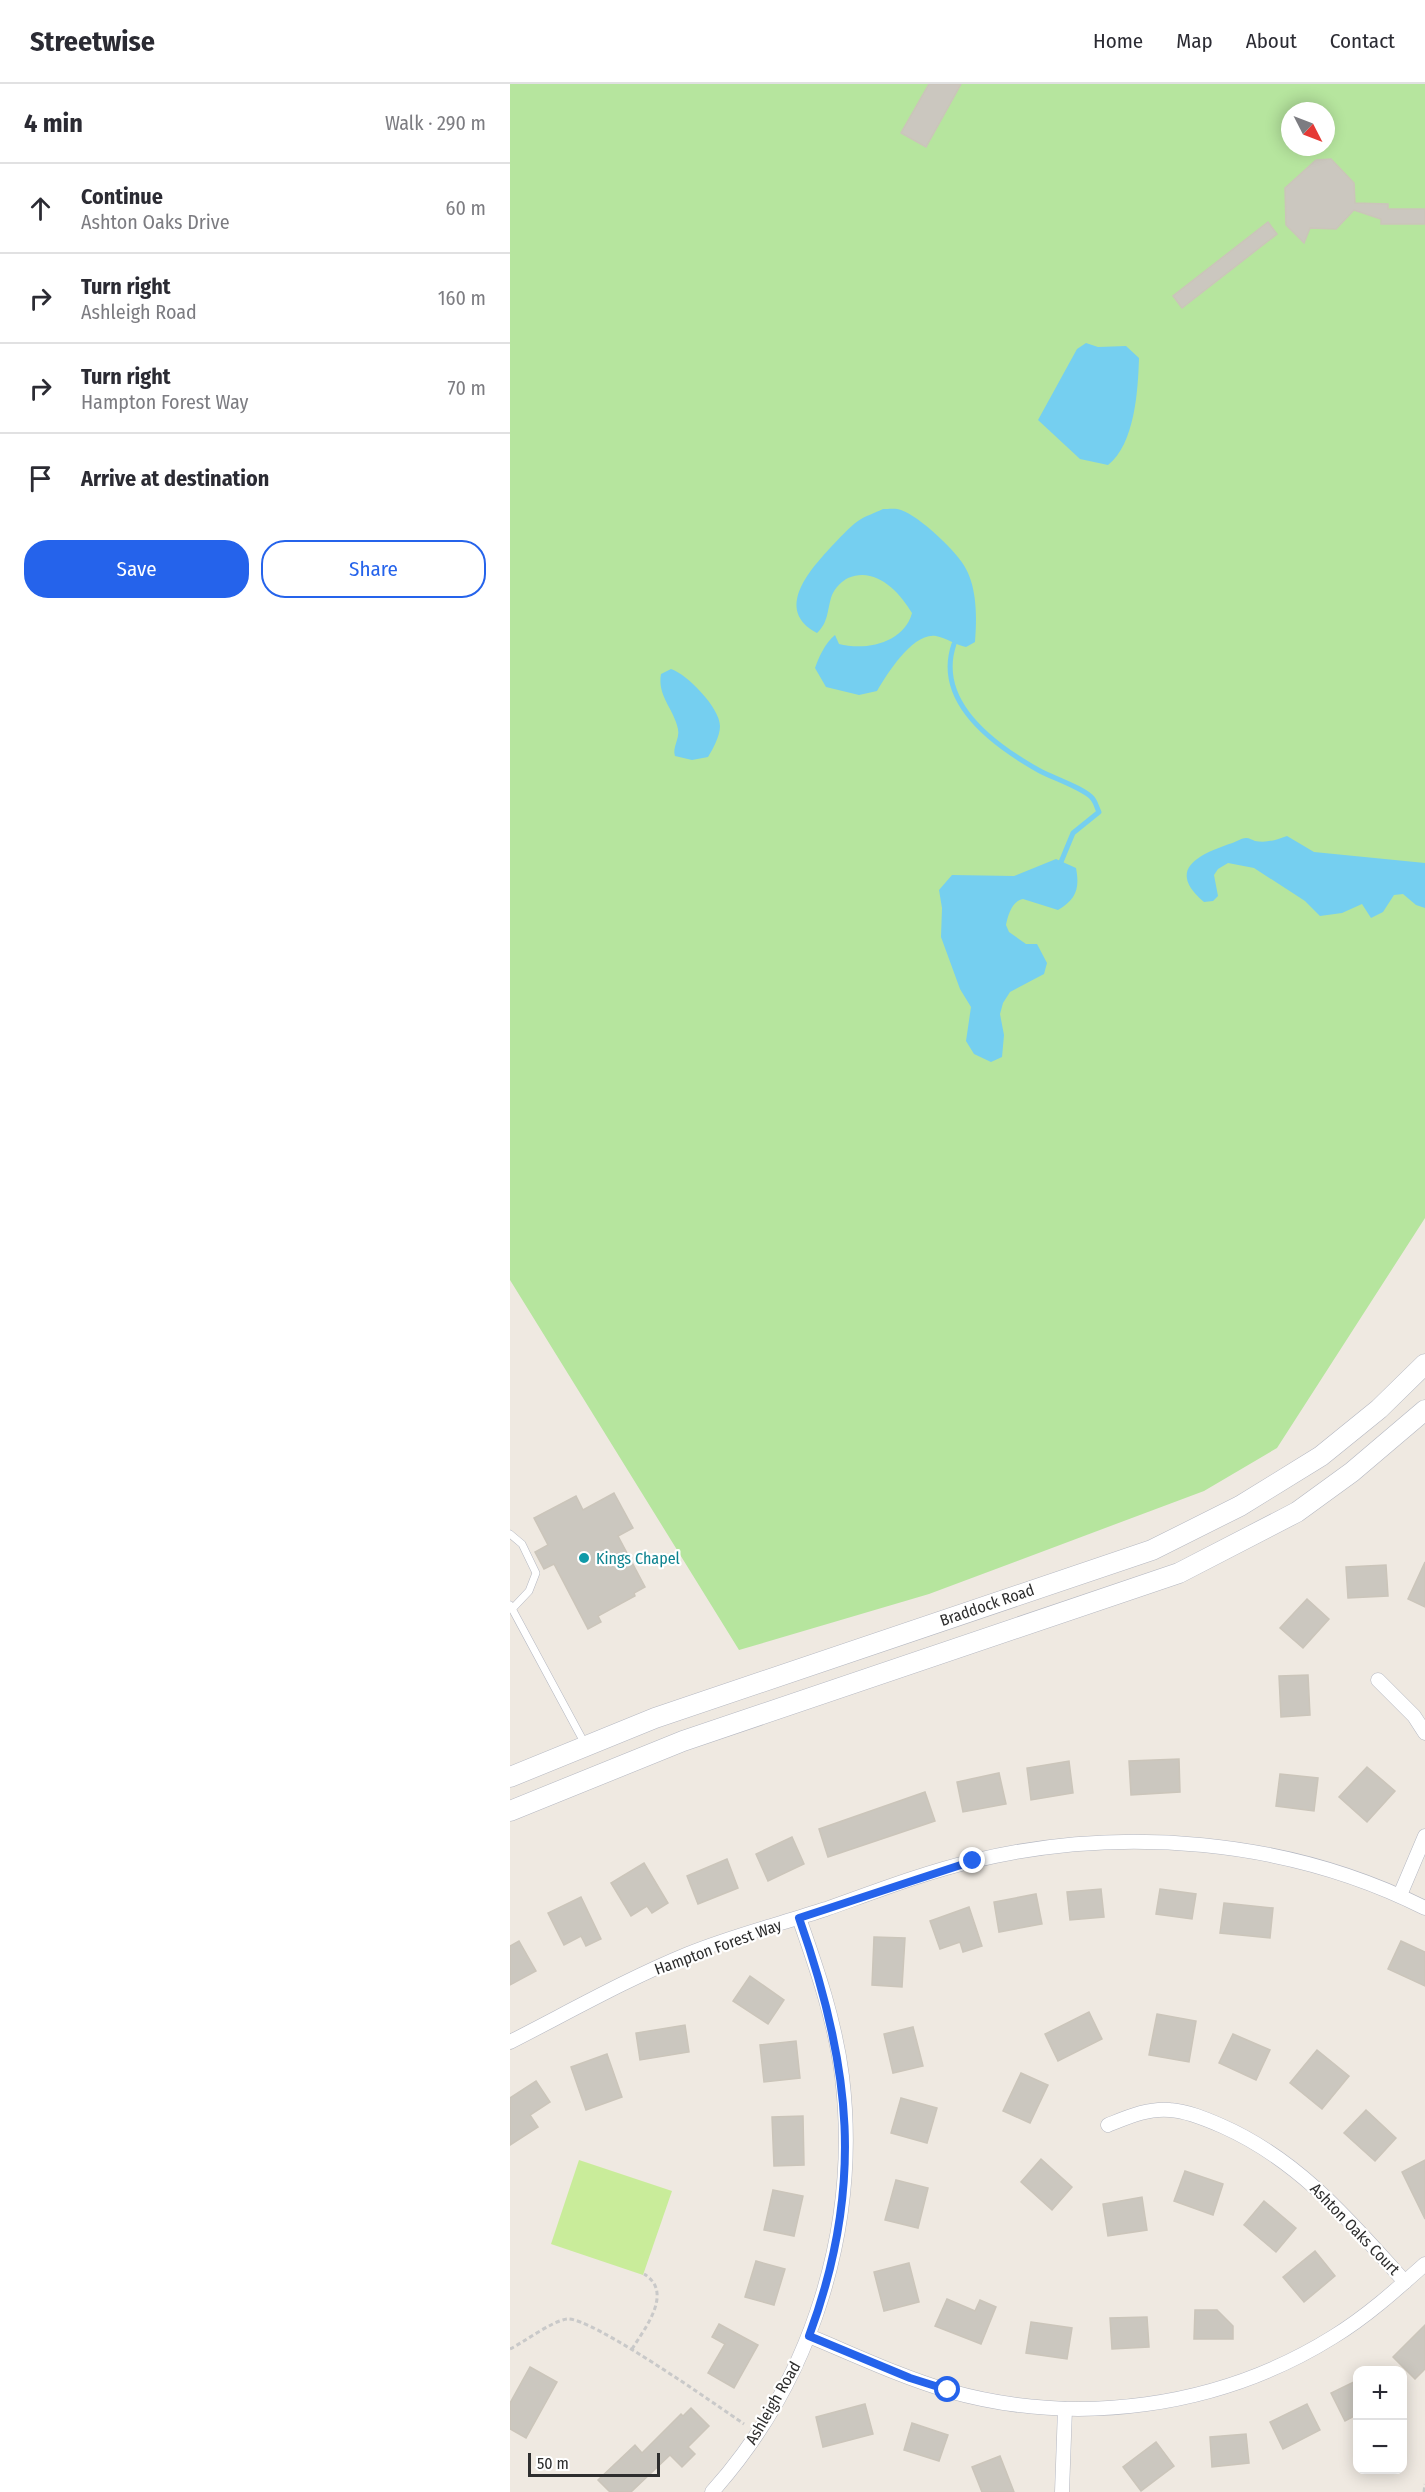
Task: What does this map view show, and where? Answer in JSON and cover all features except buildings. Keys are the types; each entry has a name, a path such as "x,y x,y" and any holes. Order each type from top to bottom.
{"main road":[{"name":"Braddock Road","path":"510,1777 585,1744 676,1710 1152,1550 1199,1528 1284,1481 1312,1462 1379,1409 1425,1364"},
{"name":"Braddock Road","path":"510,1811 607,1770 683,1742 1179,1573 1297,1512 1353,1472 1425,1410"}],"street":[{"path":"1378,1680 1414,1716 1425,1733"},
{"path":"1400,1895 1425,1836"},
{"name":"Hampton Forest Way","path":"510,2042 661,1965 691,1953 973,1861 1041,1848 1110,1842 1183,1843 1258,1853 1340,1874 1400,1895 1425,1908"},
{"name":"Ashleigh Road","path":"712,2492 752,2442 770,2414 809,2336 825,2289 837,2238 844,2182 846,2128 842,2075 832,2025 799,1918"},
{"name":"Ashton Oaks Court","path":"1108,2126 1138,2113 1168,2110 1209,2121 1246,2137 1281,2158 1317,2187 1405,2282"},
{"path":"809,2336 910,2378 948,2390 1017,2405 1065,2409 1153,2404 1203,2393 1245,2380 1288,2362 1332,2338 1363,2317 1425,2264"},
{"path":"1062,2492 1065,2409"}],"lane":[{"path":"510,1534 522,1544 536,1573 529,1591 511,1607 585,1744"}],"path":[{"path":"632,2349 651,2319 657,2300 655,2285 644,2274"},
{"path":"510,2349 561,2320 570,2319 632,2349 744,2424"},
{"path":"1424,2492 1425,2484"}],"green space":[{"path":"510,84 1425,84 1425,1218 1277,1448 1204,1491 929,1594 739,1650 510,1280"},
{"path":"579,2160 672,2191 643,2275 551,2244"}],"water":[{"path":"1086,343 1098,347 1126,346 1139,358 1136,400 1129,430 1117,456 1108,465 1080,459 1038,420 1077,349"},
{"path":"883,509 899,509 918,519 947,544 962,562 970,577 974,595 975,642 966,647 936,636 918,641 902,656 877,691 859,695 826,687 815,668 823,650 835,635 839,644 850,646 872,645 893,638 908,623 912,613 907,605 893,589 877,578 858,575 848,578 833,592 826,620 817,633 804,624 798,613 797,602 800,590 813,567 831,547 858,521"},
{"path":"671,669 694,684 709,701 719,719 719,734 708,757 692,760 675,756 678,729 660,682 661,674"},
{"path":"1287,836 1314,852 1425,863 1425,908 1416,905 1403,894 1394,895 1383,912 1371,918 1362,904 1342,913 1320,916 1305,901 1254,868 1228,863 1218,869 1214,875 1218,896 1213,901 1204,902 1193,891 1187,872 1197,859 1207,853 1244,838 1264,842"},
{"path":"1056,859 1076,868 1077,888 1069,902 1058,910 1023,899 1016,902 1011,909 1006,925 1009,932 1026,944 1037,944 1047,963 1044,974 1010,992 1003,1003 1000,1014 1004,1035 1002,1057 991,1062 974,1054 966,1041 971,1007 960,989 941,937 942,908 939,890 952,875 1014,876"}],"waterway":[{"path":"954,644 950,665 953,685 961,704 973,720 1005,749 1040,771 1084,791 1095,802 1099,812 1073,833 1061,862"}],"place":[{"name":"Kings Chapel","path":"584,1558"}],"route":[{"path":"948,2390 910,2378 809,2336 825,2289 837,2238 844,2182 846,2128 842,2075 832,2025 818,1972 799,1918 930,1873 973,1861"}]}
